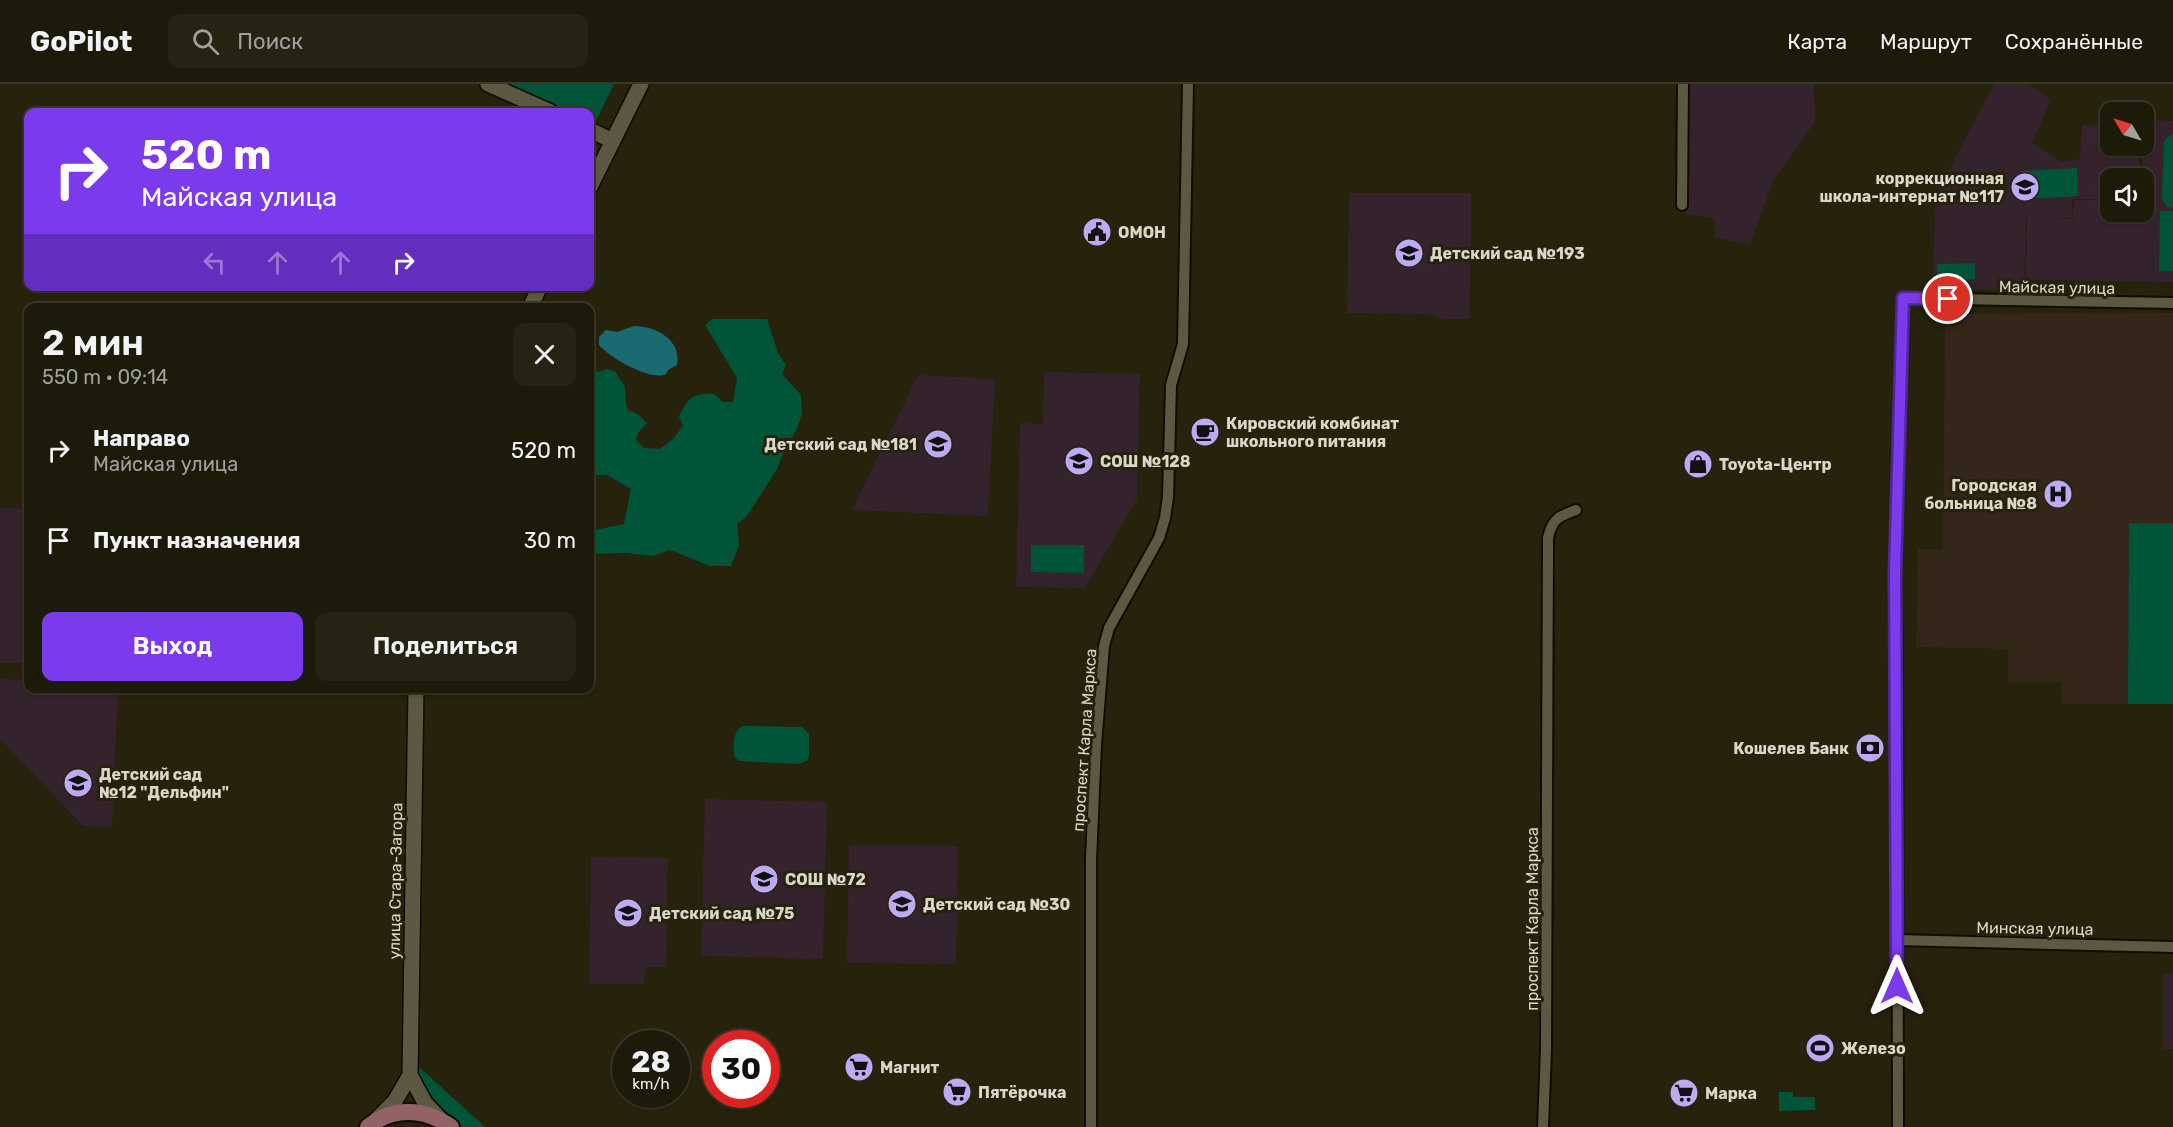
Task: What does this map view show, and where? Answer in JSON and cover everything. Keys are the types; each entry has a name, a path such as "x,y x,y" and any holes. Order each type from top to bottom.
{"main road":[{"path":"488,84 542,108"},
{"path":"594,179 641,84"},
{"path":"594,132 613,141"},
{"name":"улица Стара-Загора","path":"410,1075 416,693"},
{"path":"373,1123 395,1101 410,1075"},
{"path":"410,1075 425,1103 445,1123"},
{"path":"373,1123 394,1113 406,1111 419,1112 445,1123"}],"street":[{"name":"проспект Карла Маркса","path":"1091,1127 1091,860 1096,745 1104,646 1109,628 1159,538 1165,518 1172,385 1183,344 1188,84"},
{"path":"1682,205 1683,84"},
{"name":"Майская улица","path":"1897,940 1895,572 1903,298 2173,303"},
{"name":"проспект Карла Маркса","path":"1543,1127 1546,1038 1548,538 1550,526 1560,516 1576,510"},
{"path":"1897,940 1898,1127"},
{"name":"Минская улица","path":"1897,940 2173,947"}],"shaded area":[{"path":"1687,84 1814,84 1815,122 1774,179 1750,245 1715,237 1715,219 1685,213"},
{"name":"коррекционная школа-интернат №117","path":"1994,84 2028,84 2051,100 2032,143 2062,162 2080,159 2082,125 2100,126 2100,156 2139,156 2139,168 2100,168 2100,199 2072,199 2072,218 2026,218 2024,289 1932,290 1936,195"},
{"path":"2154,120 2173,121 2173,282 2026,280 2027,218 2073,219 2074,200 2100,200 2100,222 2154,222 2154,168 2142,168 2143,156 2154,156"},
{"name":"Детский сад №193","path":"1349,193 1471,193 1470,319 1443,319 1430,314 1347,313"},
{"name":"Городская больница №8","path":"2173,313 2173,704 2062,704 2061,682 2008,682 2008,649 1916,647 1918,549 1943,549 1945,314"},
{"name":"СОШ №128","path":"1044,372 1140,374 1137,499 1085,588 1016,587 1020,423 1043,424"},
{"name":"Детский сад №181","path":"918,375 995,379 988,516 852,510"},
{"path":"0,508 24,509 24,663 0,663"},
{"name":"Детский сад №12 \"Дельфин\"","path":"0,679 24,680 24,693 118,693 112,827 83,826 0,739"},
{"name":"СОШ №72","path":"705,799 827,802 823,959 701,956"},
{"name":"Детский сад №30","path":"849,845 958,846 956,964 847,963"},
{"name":"Детский сад №75","path":"591,857 668,858 666,967 645,967 644,984 589,984"},
{"path":"2163,974 2173,974 2173,1049 2163,1049"}],"green space":[{"path":"505,84 614,84 595,123 594,108 562,108"},
{"path":"2173,134 2173,208 2167,207 2162,198 2164,143 2166,138"},
{"path":"2077,168 2078,196 2023,199 2021,171"},
{"path":"2160,211 2173,211 2173,271 2159,271"},
{"path":"1975,263 1975,279 1938,281 1937,264"},
{"path":"712,319 767,319 778,353 786,365 782,374 801,395 802,414 796,431 777,469 747,516 737,524 739,545 731,566 710,566 670,550 653,556 626,553 594,554 594,530 624,524 631,489 607,475 594,475 594,369 599,372 606,369 615,371 625,387 628,410 638,414 647,423 638,433 636,440 644,448 660,449 673,439 683,426 679,417 688,401 696,395 715,394 722,402 733,402 737,378 705,325"},
{"path":"2129,523 2173,523 2173,704 2128,704"},
{"path":"1031,545 1084,545 1084,573 1031,572"},
{"path":"743,726 802,727 809,734 807,761 797,764 739,761 734,756 734,739 739,728"},
{"path":"417,1065 485,1127 461,1127 419,1081"},
{"path":"1779,1092 1793,1092 1793,1097 1815,1097 1815,1110 1779,1111"}],"water":[{"path":"634,326 651,329 666,336 675,348 677,365 668,370 666,374 651,375 621,362 599,345 599,337 606,330 617,332"}],"place":[{"name":"коррекционная школа-интернат №117","path":"2025,187"},
{"name":"ОМОН","path":"1097,232"},
{"name":"Детский сад №193","path":"1409,253"},
{"name":"Кировский комбинат школьного питания","path":"1205,432"},
{"name":"Детский сад №181","path":"938,444"},
{"name":"СОШ №128","path":"1079,461"},
{"name":"Toyota-Центр","path":"1698,464"},
{"name":"Городская больница №8","path":"2058,494"},
{"name":"Кошелев Банк","path":"1870,748"},
{"name":"Детский сад №12 \"Дельфин\"","path":"78,783"},
{"name":"СОШ №72","path":"764,879"},
{"name":"Детский сад №30","path":"902,904"},
{"name":"Детский сад №75","path":"628,913"},
{"name":"Железо","path":"1820,1048"},
{"name":"Магнит","path":"859,1067"},
{"name":"Пятёрочка","path":"957,1092"},
{"name":"Марка","path":"1684,1093"}],"route":[{"path":"1897,986 1895,572 1903,298 1948,299"}]}
